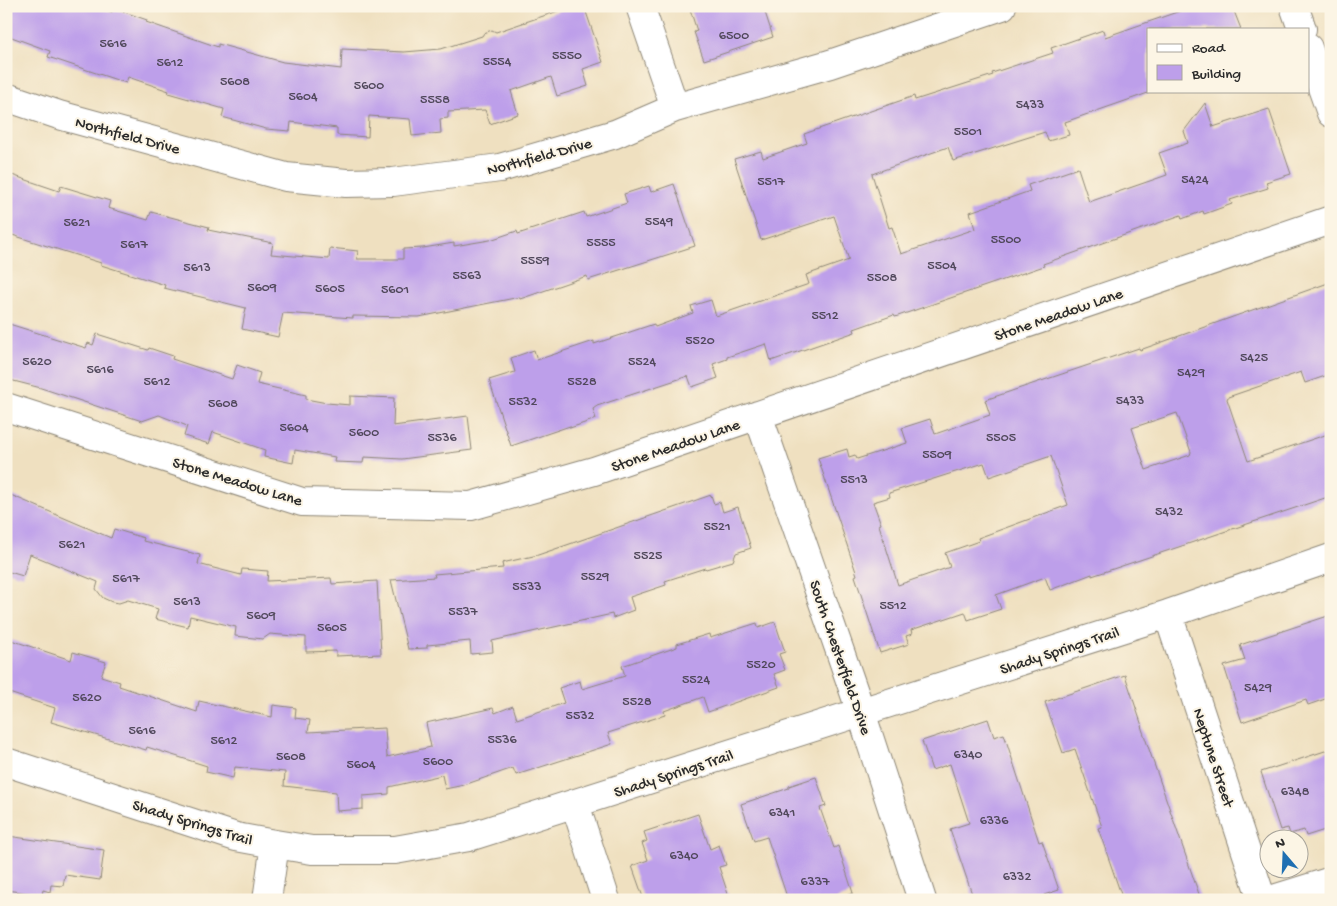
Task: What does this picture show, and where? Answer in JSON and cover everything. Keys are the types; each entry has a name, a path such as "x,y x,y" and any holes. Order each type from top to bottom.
{"street":[{"path":"640,6 675,108"},
{"name":"Northfield Drive","path":"6,97 60,115 286,177 346,183 393,182 500,168 615,134 675,108 830,64 961,13 1002,6"},
{"path":"1294,6 1302,28"},
{"path":"1310,54 1331,113"},
{"name":"Stone Meadow Lane","path":"6,407 302,502 471,506 594,471 1331,220"},
{"name":"South Chesterfield Drive","path":"758,415 861,712 922,900"},
{"name":"Shady Springs Trail","path":"6,762 236,837 312,850 395,850 469,837 1168,614 1331,558"},
{"name":"Neptune Street","path":"1168,614 1262,900"},
{"path":"574,804 606,900"},
{"path":"267,900 275,844"},
{"path":"1270,900 1331,881"}],"building":[{"path":"6,6 96,6 112,12 113,8 147,20 146,22 218,47 218,44 283,62 341,69 342,49 404,52 441,49 482,36 484,33 492,30 496,32 573,6 584,6 603,62 583,69 588,86 557,96 551,77 511,91 518,114 490,124 485,110 448,112 448,118 440,119 441,133 412,136 410,119 369,116 368,137 337,135 337,128 291,122 290,131 266,129 222,117 224,109 168,93 169,91 128,77 126,83 48,57 50,51 6,35"},
{"path":"689,6 763,6 773,37 704,60 694,32 697,31"},
{"path":"1178,6 1232,6 1241,28 1147,28 1148,93 1065,122 1069,135 1048,141 1045,132 953,161 948,147 872,174 889,228 892,227 901,254 975,229 970,212 1030,191 1028,185 1078,168 1089,202 1167,175 1159,153 1188,143 1184,131 1205,103 1213,127 1269,109 1291,174 1266,182 1268,188 1230,200 1232,204 1204,214 1203,211 1182,219 1181,215 1043,264 1044,266 895,317 894,315 854,329 855,332 771,361 766,344 727,357 727,359 713,364 718,378 692,387 688,376 597,406 593,409 596,419 511,446 489,380 515,372 511,358 534,350 537,360 654,324 655,327 693,313 691,306 711,300 716,316 809,284 806,275 849,260 834,216 761,240 734,159 761,151 763,158 807,143 804,134 914,96 915,100 993,75 992,73 1053,53 1051,48 1103,30 1105,37 1180,11"},
{"path":"6,173 59,191 61,186 110,201 108,208 148,220 151,212 209,227 208,230 273,243 271,254 329,259 330,248 358,251 357,259 403,259 403,249 454,243 454,246 490,240 517,231 518,234 584,212 586,217 627,203 624,194 649,186 651,192 674,184 695,246 588,280 587,276 520,299 520,297 419,317 353,316 353,318 283,313 278,337 242,329 246,308 164,288 165,285 6,233"},
{"path":"1331,282 1331,374 1305,383 1301,372 1228,397 1227,399 1248,461 1331,433 1331,496 1092,576 1092,574 1050,590 1045,577 996,595 1001,609 968,620 965,612 911,630 912,634 906,636 909,644 880,653 855,576 857,575 818,458 847,449 849,457 855,455 857,459 907,443 902,428 930,419 935,434 990,415 985,400 1139,348 1140,350","holes":["1177,413 1191,452 1190,455 1146,470 1132,428","1051,456 1068,505 978,538 979,541 945,553 950,567 898,585 873,502 890,497 889,493 984,463 989,477"]},
{"path":"6,323 86,348 88,343 93,345 97,334 173,356 172,359 232,379 237,365 260,373 257,384 306,395 306,399 350,405 350,396 394,398 393,426 468,416 472,450 402,459 364,457 363,463 334,462 335,457 295,450 293,463 264,457 265,450 213,432 209,444 184,436 187,426 159,415 142,421 41,388 6,379"},
{"path":"6,493 111,538 114,529 144,538 143,541 200,555 198,564 241,575 242,569 268,571 267,581 331,578 332,584 377,581 381,654 336,656 336,651 306,652 306,637 270,634 263,639 235,636 236,627 190,616 188,627 155,619 158,609 128,600 119,603 112,602 103,598 96,589 98,582 30,554 23,576 6,571"},
{"path":"711,495 714,504 720,502 723,512 738,507 751,548 736,553 733,561 665,581 666,585 630,597 634,610 613,618 612,614 492,641 493,652 471,654 470,641 427,645 427,648 408,649 391,580 435,577 434,574 503,568 502,563 538,555"},
{"path":"1331,615 1331,697 1308,705 1306,700 1242,722 1224,666 1245,660 1240,645"},
{"path":"775,622 785,652 779,654 785,670 774,674 779,687 708,712 703,697 664,711 665,715 608,733 612,744 516,775 513,768 464,785 445,789 442,775 389,787 389,794 363,796 363,809 337,811 336,792 284,786 285,772 235,767 233,778 206,772 207,766 147,747 146,750 51,722 55,708 6,692 6,655 11,640 71,660 73,652 106,662 101,676 120,682 119,686 197,712 199,701 272,717 273,705 296,708 295,718 310,720 308,732 385,728 387,757 431,747 426,723 493,708 495,713 513,706 517,719 564,703 559,688 580,681 582,689 625,676 622,666 677,647 677,644 709,634 710,638 757,623 758,628"},
{"path":"1125,675 1201,900 1123,900 1098,828 1102,827 1075,749 1063,753 1045,702"},
{"path":"988,719 994,737 1004,734 1039,842 1042,841 1059,890 1044,895 1045,900 974,900 950,829 969,823 950,764 932,770 922,741"},
{"path":"1331,749 1331,828 1310,835 1310,828 1279,828 1261,772"},
{"path":"816,777 826,806 820,808 834,848 838,846 853,893 835,900 788,900 767,837 754,841 741,804"},
{"path":"698,814 710,849 719,845 726,865 719,867 730,900 644,900 632,866 648,860 642,843 647,841 644,832"},
{"path":"8,836 104,850 100,880 65,875 63,886 51,885 50,892 43,890 42,895 6,890 6,848"}]}
